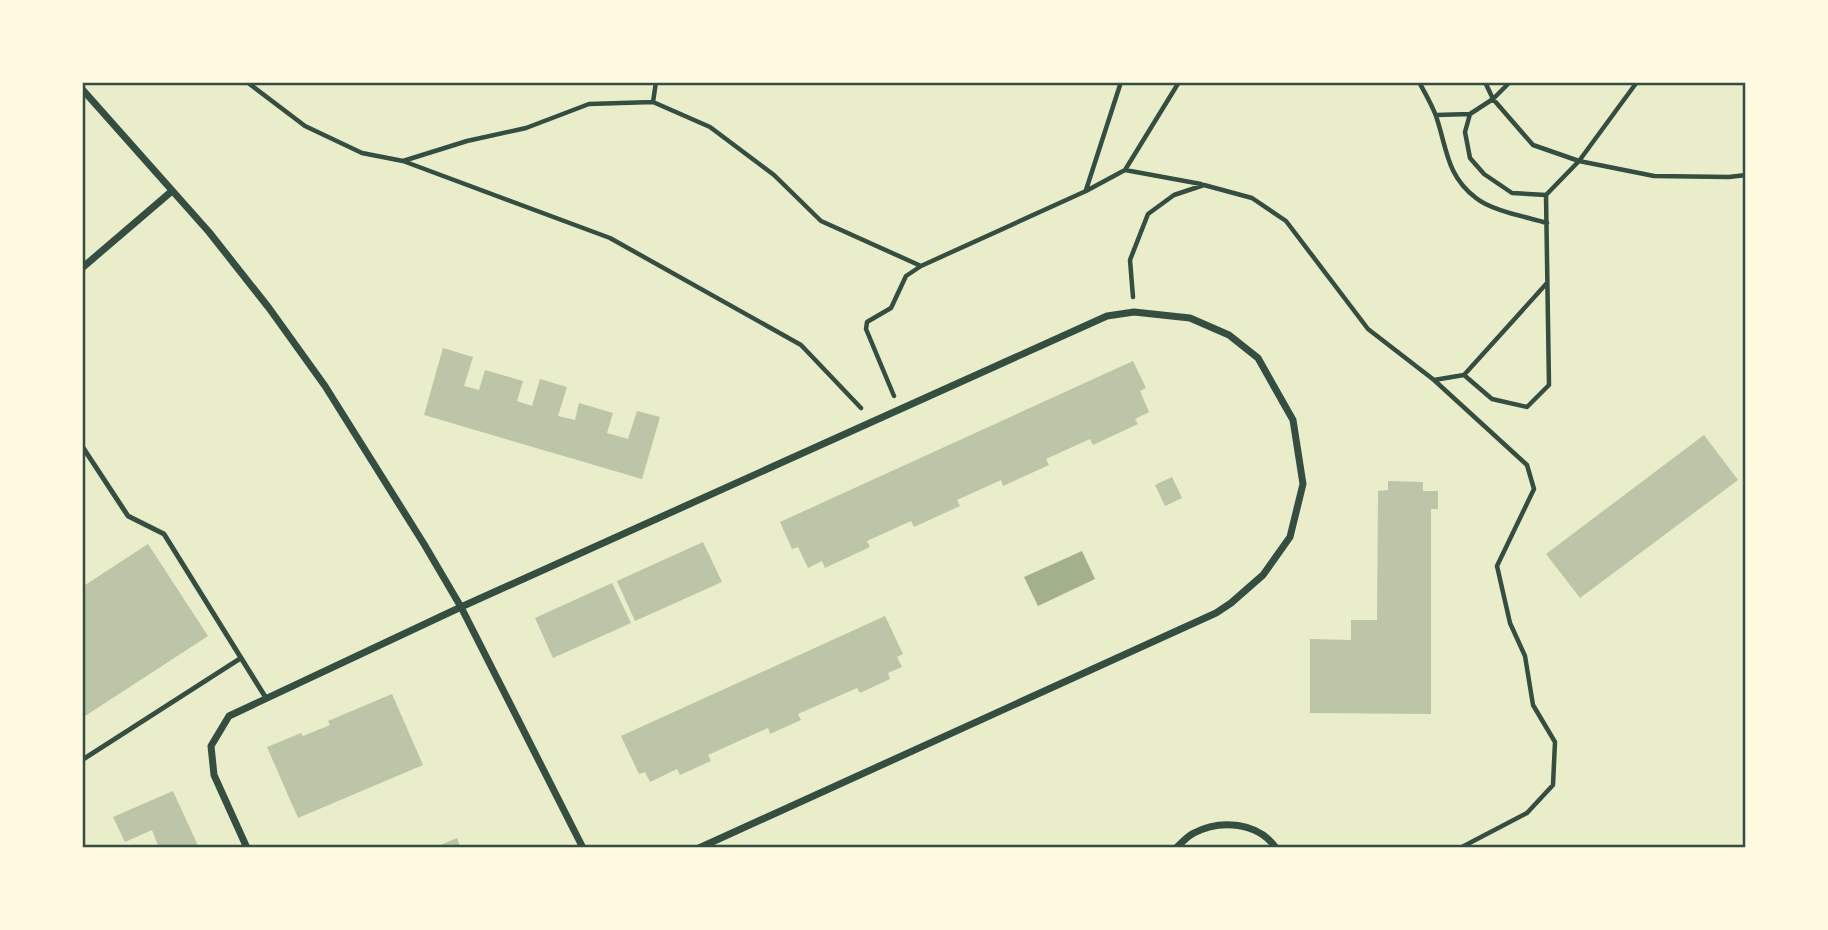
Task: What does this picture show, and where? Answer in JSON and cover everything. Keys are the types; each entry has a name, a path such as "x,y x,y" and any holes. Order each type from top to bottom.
{"street":[{"path":"82,89 209,232 269,307 325,386 461,607 583,848"},
{"path":"82,268 172,191"},
{"path":"247,848 214,775 211,746 229,716 266,698 461,607 1107,316 1134,312 1190,318 1229,335 1258,358 1293,420 1303,484 1290,537 1264,575 1216,613 699,848"},
{"path":"1176,848 1191,834 1212,826 1234,824 1255,831 1276,848"}],"lane":[{"path":"82,446 128,516 164,534 266,698"},
{"path":"82,760 241,658"}],"path":[{"path":"247,82 305,126 362,153 403,161 610,238 801,345 874,421"},
{"path":"653,102 656,82"},
{"path":"1086,191 1121,82"},
{"path":"899,410 866,329 867,322 891,307 905,276 1125,170 1179,82"},
{"path":"1419,82 1436,115 1446,155 1457,179 1476,199 1503,211 1547,223"},
{"path":"1485,82 1493,99 1533,145 1578,161 1654,176 1746,175"},
{"path":"1436,115 1469,114 1493,99 1510,82"},
{"path":"1464,375 1492,399 1527,407 1549,385 1546,195 1578,161 1637,82"},
{"path":"403,161 467,141 526,128 589,104 653,102 710,127 774,175 821,221 921,266"},
{"path":"1469,114 1465,132 1470,158 1484,174 1512,193 1546,195"},
{"path":"1125,170 1204,185 1252,198 1286,221 1368,329 1434,380 1527,465 1534,489 1497,566 1510,623 1525,656 1532,705 1555,742 1553,785 1527,813 1460,848"},
{"path":"1134,312 1130,260 1148,214 1174,195 1204,185"},
{"path":"1434,380 1464,375 1547,283"}],"shaded area":[{"path":"1082,551 1095,579 1038,606 1024,577"}],"building":[{"path":"443,348 473,357 464,386 479,390 485,370 523,381 517,401 532,406 540,379 567,387 558,416 575,420 579,403 613,413 607,433 628,439 637,411 660,417 642,479 424,415"},
{"path":"1133,361 1146,388 1140,391 1149,412 1135,419 1138,424 1093,445 1090,439 1046,459 1049,465 1003,486 1001,480 957,500 960,506 914,527 911,521 867,541 870,547 825,568 822,561 808,568 798,547 792,549 780,522"},
{"path":"1704,435 1738,480 1580,598 1546,554"},
{"path":"1172,477 1182,498 1165,506 1155,485"},
{"path":"1388,481 1423,482 1423,491 1438,491 1438,509 1431,509 1431,714 1310,713 1310,639 1351,640 1351,620 1377,620 1378,491 1388,490"},
{"path":"703,542 722,582 635,621 617,581"},
{"path":"148,544 208,636 82,718 82,587"},
{"path":"612,583 631,623 553,658 535,618"},
{"path":"885,616 903,654 897,657 902,667 888,673 890,679 860,693 857,688 798,714 801,720 770,734 768,728 708,755 711,761 680,775 677,769 650,782 645,772 639,774 621,736"},
{"path":"392,694 423,765 298,818 267,747 330,725 328,721"},
{"path":"173,791 199,848 159,848 152,830 125,842 113,817"},
{"path":"457,838 461,848 433,848"}]}
